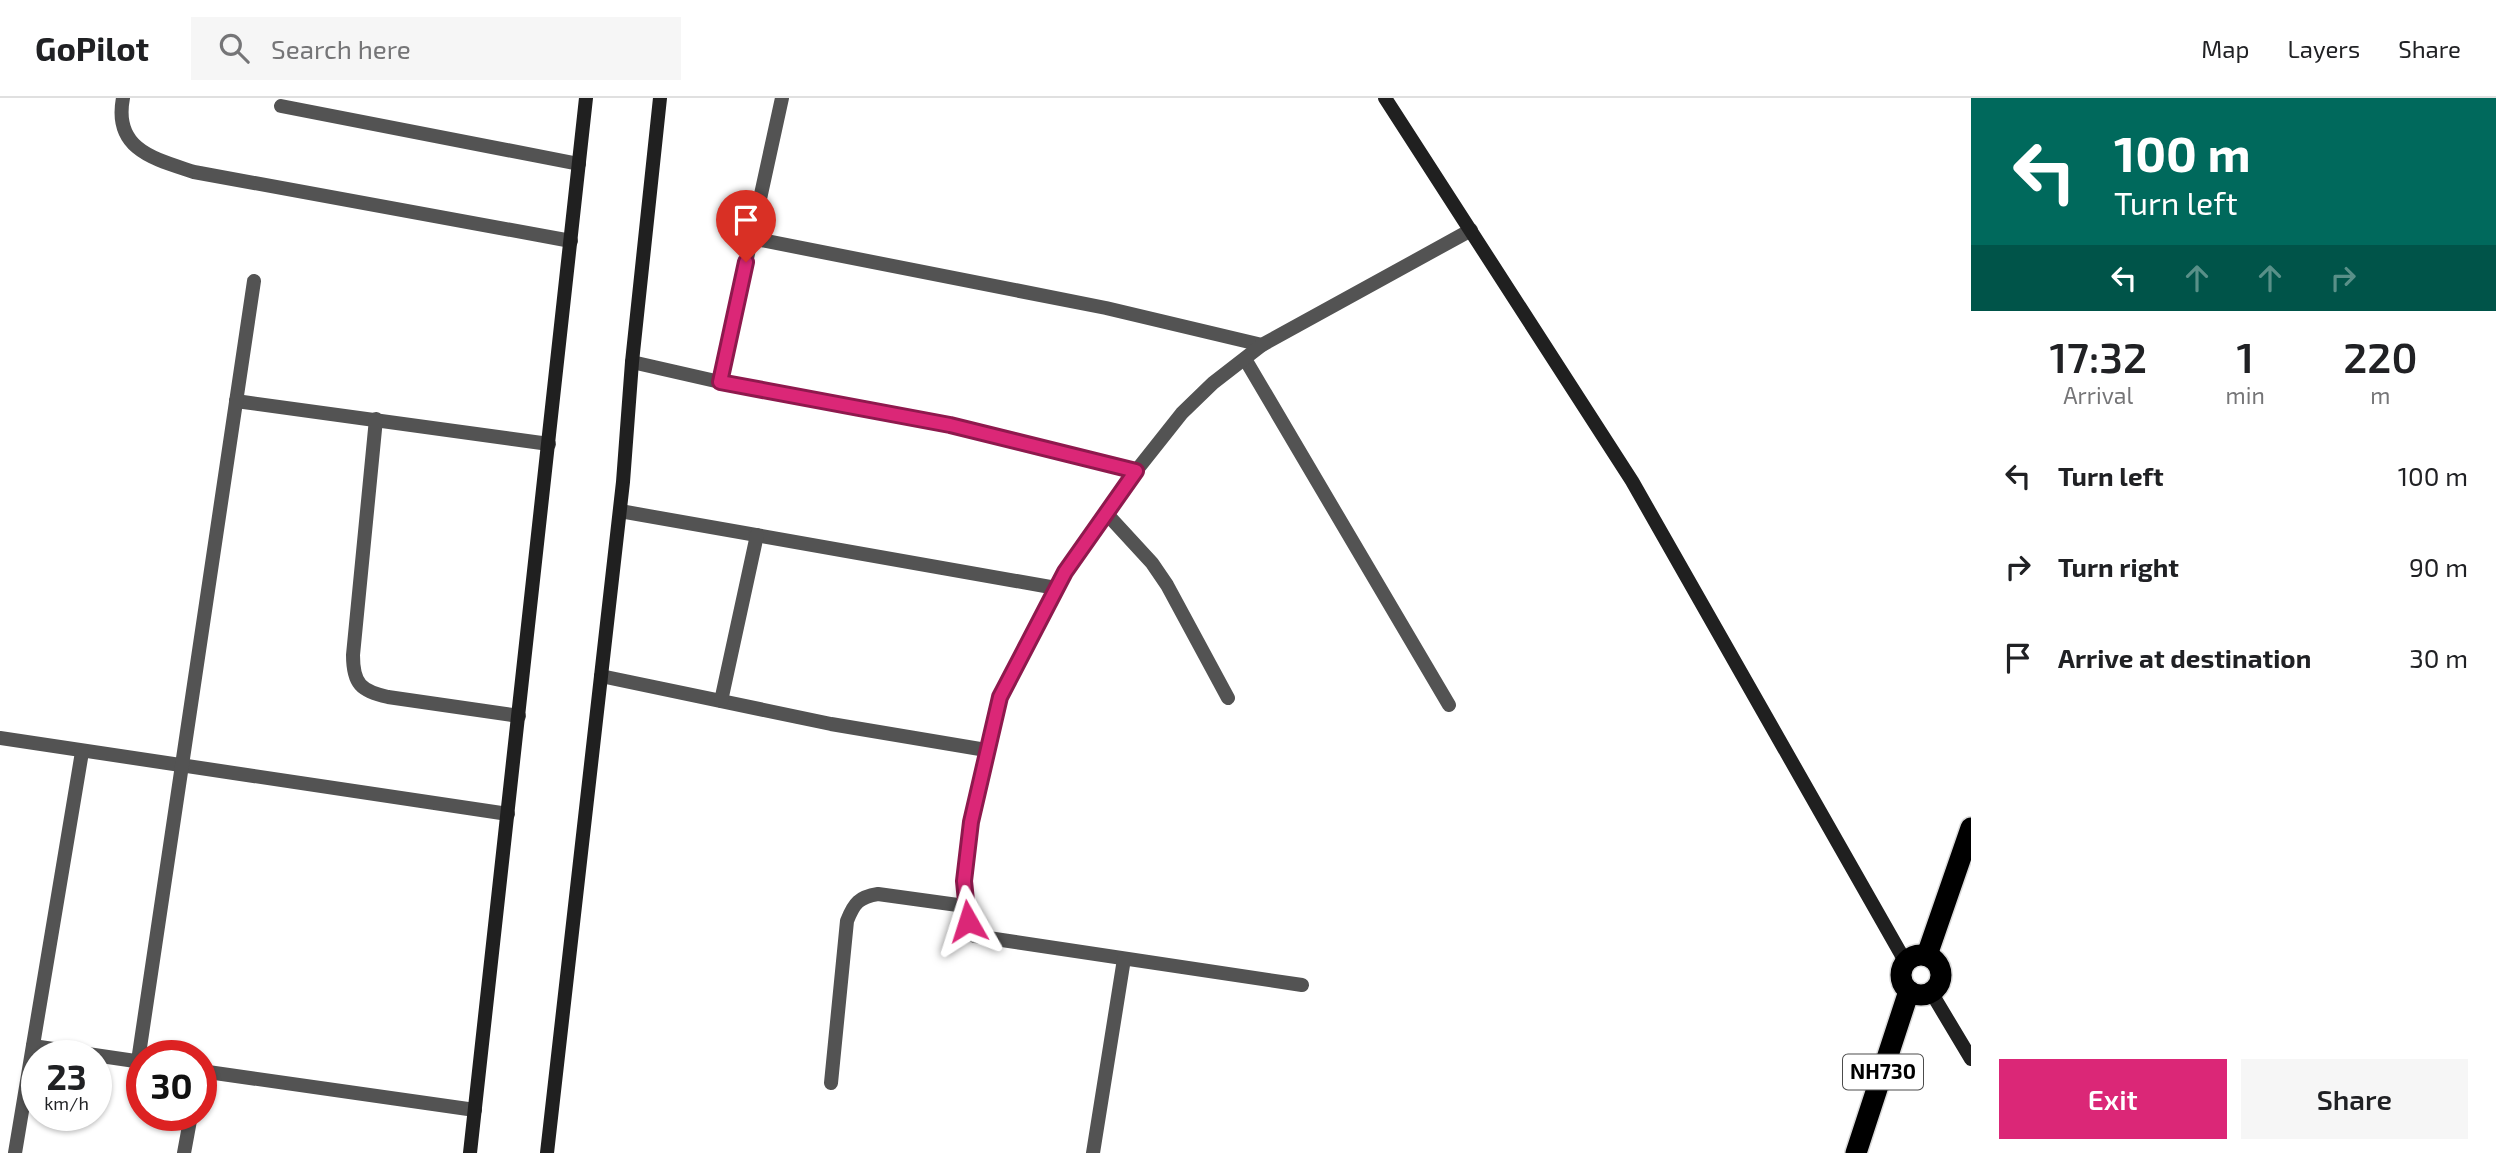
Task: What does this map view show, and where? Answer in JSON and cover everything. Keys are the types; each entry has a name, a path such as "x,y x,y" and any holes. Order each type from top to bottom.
{"highway":[{"path":"1927,955 1971,828"},
{"path":"1905,961 1915,955 1927,955 1936,962 1941,972 1939,984 1931,992 1920,995 1909,991"},
{"name":"NH730","path":"1856,1153 1909,991 1902,983 1901,971 1905,961"}],"street":[{"path":"123,98 123,124 130,145 154,159 194,172 571,241"},
{"path":"470,1153 586,98"},
{"path":"547,1153 620,511 632,362 660,98"},
{"path":"720,382 782,98"},
{"path":"1385,98 1632,481 1905,961"},
{"path":"281,106 579,164"},
{"path":"1302,985 975,936 965,906 964,881 971,822 986,750 1000,697 1056,588 1136,471 1182,413 1213,383 1262,345 1471,230"},
{"path":"751,238 1106,308 1262,345"},
{"path":"143,1040 254,281"},
{"path":"1245,359 1449,705"},
{"path":"632,362 720,382 950,425 1136,471"},
{"path":"236,401 549,444"},
{"path":"376,419 353,655 353,672 358,684 370,693 388,697 519,716"},
{"path":"620,511 1056,588"},
{"path":"1106,513 1152,563 1167,584 1228,698"},
{"path":"721,701 757,535"},
{"path":"601,676 831,724 986,750"},
{"path":"0,738 508,814"},
{"path":"34,1040 82,752"},
{"path":"831,1083 847,921 853,904 864,896 878,894 965,906"},
{"path":"1093,1153 1124,959"},
{"path":"1931,992 1971,1059"},
{"path":"217,1073 475,1110"},
{"path":"15,1153 21,1117"},
{"path":"184,1153 188,1131"}],"route":[{"path":"746,262 720,382 950,425 1136,471 1065,572 1000,697 971,822 964,881 968,921"}]}
